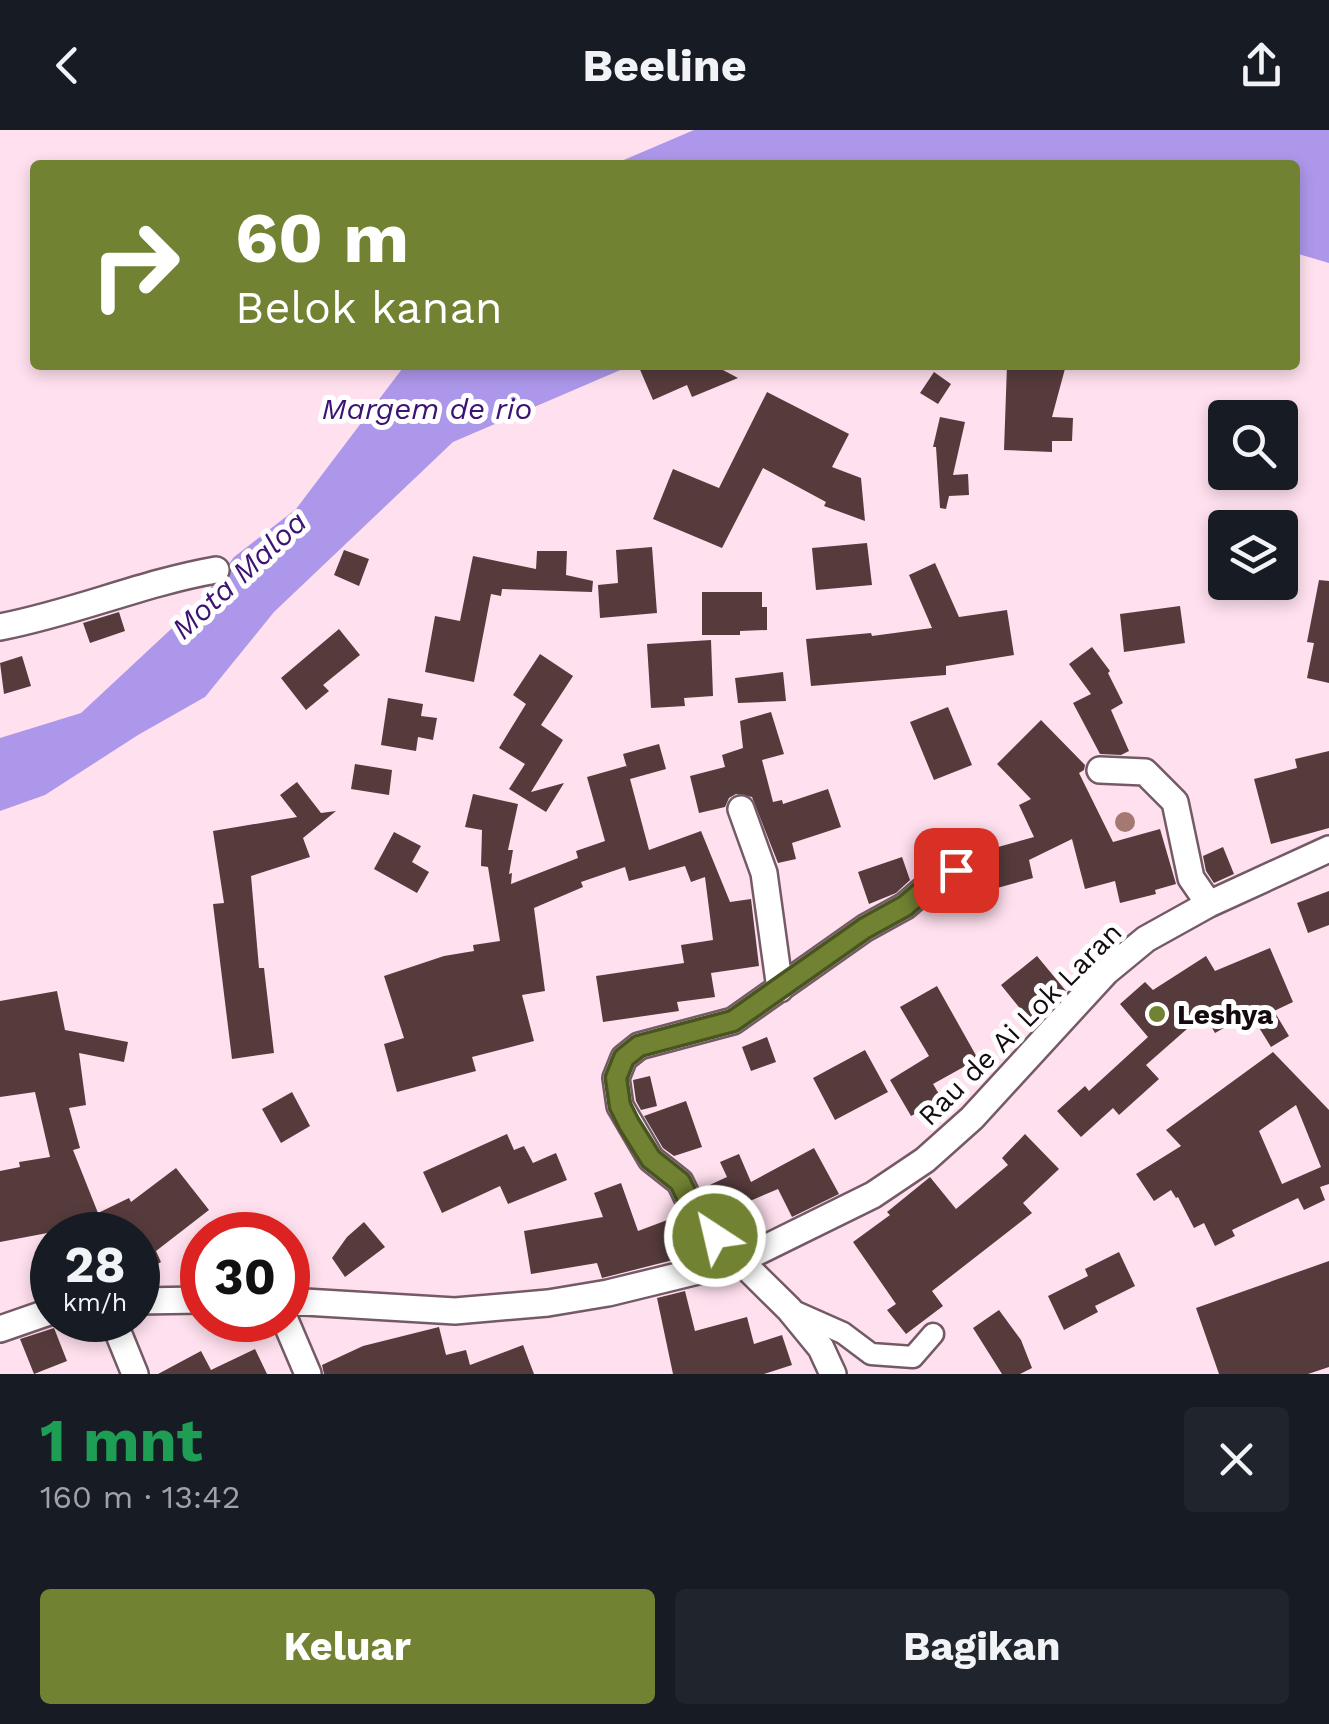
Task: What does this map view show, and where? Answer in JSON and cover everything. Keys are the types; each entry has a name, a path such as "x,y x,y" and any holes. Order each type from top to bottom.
{"street":[{"path":"0,626 40,619 179,576 216,570"},
{"path":"1100,770 1145,772 1175,802 1191,878 1208,904"},
{"path":"741,809 764,873 780,989"},
{"name":"Rau de Ai Lok Laran","path":"310,1302 455,1311 529,1305 608,1293 739,1260 874,1196 925,1160 972,1118 1106,972 1146,939 1208,904 1329,849"},
{"path":"833,1374 820,1348 789,1309 692,1207 680,1182 651,1159 620,1106 616,1078 624,1058 639,1046 733,1021 956,870"},
{"path":"789,1309 843,1333 871,1354 914,1357 933,1334"},
{"path":"0,1328 30,1318"},
{"path":"122,1342 136,1374"},
{"path":"294,1342 308,1374"}],"water":[{"path":"694,130 1329,130 1329,263 1300,254 1300,160 624,160"},
{"name":"Margem de rio","path":"401,370 620,370 453,442 274,612 205,697 45,795 0,811 0,738 81,713 199,603 234,557 296,509"}],"building":[{"path":"640,370 723,370 738,378 692,397 687,385 653,400"},
{"path":"1007,370 1065,370 1052,417 1073,418 1072,441 1052,441 1052,452 1004,450"},
{"path":"934,372 951,384 938,404 920,393"},
{"path":"767,392 849,434 832,467 861,478 865,521 824,506 826,502 763,468 722,548 653,519 673,469 719,488"},
{"path":"940,417 965,422 953,475 968,474 969,495 949,496 946,509 940,508 933,447"},
{"path":"867,543 872,585 816,590 812,548"},
{"path":"652,547 657,613 600,618 598,585 618,583 616,550"},
{"path":"344,550 369,559 359,586 334,575"},
{"path":"537,551 567,551 566,575 593,581 592,592 502,589 501,596 491,594 474,682 425,672 435,616 460,621 473,556 536,569"},
{"path":"935,563 959,617 1007,610 1014,655 946,666 946,675 811,686 806,639 932,628 909,575"},
{"path":"1319,580 1329,581 1329,683 1307,678 1314,643 1307,642"},
{"path":"702,592 762,592 762,607 767,607 767,630 702,635"},
{"path":"1180,606 1185,643 1124,652 1120,614"},
{"path":"119,612 125,631 90,643 83,623"},
{"path":"339,629 360,655 323,685 329,691 306,710 281,678"},
{"path":"711,640 713,696 684,698 685,706 651,708 647,644"},
{"path":"1092,647 1110,671 1123,703 1111,710 1129,751 1121,755 1100,754 1073,703 1091,694 1069,664"},
{"path":"540,654 573,676 541,725 563,740 531,792 564,783 546,812 509,789 525,764 499,748 526,704 513,695"},
{"path":"22,656 31,686 4,694 0,663"},
{"path":"783,672 786,701 738,703 735,678"},
{"path":"388,698 423,704 421,716 437,718 433,740 418,737 416,751 381,745"},
{"path":"948,707 972,765 934,780 910,722"},
{"path":"771,712 784,754 762,760 773,802 782,800 783,804 828,789 841,827 792,843 796,859 778,863 752,797 736,794 725,807 699,813 690,776 725,767 722,755 743,748 740,721"},
{"path":"1041,720 1085,765 1079,773 1113,842 1160,829 1176,884 1155,890 1156,894 1120,903 1115,881 1085,889 1072,839 1029,860 1033,878 990,890 980,852 1034,837 1019,805 1031,799 997,764"},
{"path":"659,744 666,769 630,779 649,850 701,831 730,902 751,899 759,966 711,973 715,997 677,1002 679,1011 603,1022 596,976 684,963 681,945 713,940 705,877 691,882 685,866 629,881 625,867 581,882 583,887 534,908 545,991 522,995 534,1041 472,1057 476,1071 397,1092 384,1044 404,1038 384,976 444,956 474,951 473,945 500,941 488,867 481,866 482,830 465,827 473,794 518,804 508,850 513,850 511,884 578,858 576,851 605,841 587,777 627,768 623,754"},
{"path":"1329,751 1329,828 1271,844 1254,779 1297,768 1295,759"},
{"path":"355,764 392,770 389,795 351,789"},
{"path":"297,782 321,813 336,811 303,838 310,857 251,876 259,968 264,968 274,1053 232,1059 213,904 224,903 213,831 297,817 280,795"},
{"path":"394,832 421,846 412,862 429,872 417,893 374,869"},
{"path":"1223,847 1234,874 1214,883 1203,856"},
{"path":"902,857 910,880 896,893 869,904 858,872"},
{"path":"1329,891 1329,925 1308,933 1297,903"},
{"path":"1270,948 1293,1002 1274,1011 1289,1036 1271,1047 1250,1013 1215,1033 1204,1014 1146,1065 1159,1079 1119,1115 1113,1108 1081,1137 1057,1111 1085,1086 1089,1091 1148,1037 1120,1004 1145,982 1153,990 1206,956 1215,971"},
{"path":"1037,956 1066,991 1030,1021 1001,985"},
{"path":"937,986 978,1059 933,1084 942,1099 911,1116 890,1080 929,1056 900,1007"},
{"path":"57,991 65,1030 128,1042 124,1062 79,1053 86,1105 69,1108 80,1148 73,1150 98,1212 30,1212 30,1236 0,1242 0,1171 20,1167 19,1162 50,1157 35,1092 0,1097 0,1001"},
{"path":"767,1037 776,1062 751,1071 742,1047"},
{"path":"865,1050 888,1092 835,1120 813,1078"},
{"path":"1273,1052 1329,1110 1329,1184 1320,1187 1325,1200 1304,1210 1298,1198 1232,1230 1235,1236 1215,1246 1204,1223 1194,1228 1171,1190 1154,1201 1136,1174 1181,1146 1166,1130","holes":["1296,1105 1321,1167 1282,1184 1259,1131"]},
{"path":"650,1076 657,1106 641,1110 633,1080"},
{"path":"292,1092 310,1126 281,1143 262,1109"},
{"path":"686,1101 702,1147 674,1156 663,1148 644,1116"},
{"path":"507,1134 514,1150 524,1146 533,1163 556,1153 567,1180 508,1204 500,1186 442,1213 423,1172"},
{"path":"1025,1134 1059,1169 1023,1203 1032,1213 932,1291 943,1306 906,1334 887,1310 896,1304 853,1242 890,1215 887,1212 930,1177 956,1209 1008,1165 1002,1158"},
{"path":"814,1148 839,1194 792,1217 778,1189 738,1206 734,1197 713,1207 701,1189 727,1177 720,1162 739,1154 751,1182"},
{"path":"176,1168 209,1210 180,1212 180,1232 160,1248 160,1212 100,1212 129,1198 131,1202"},
{"path":"621,1183 638,1231 678,1216 694,1246 676,1253 677,1259 602,1278 597,1263 531,1274 524,1231 603,1217 594,1193"},
{"path":"364,1222 385,1247 345,1277 332,1258"},
{"path":"1119,1252 1135,1286 1095,1306 1098,1312 1064,1330 1048,1296 1088,1276 1085,1269"},
{"path":"1329,1261 1329,1367 1308,1374 1219,1374 1196,1308"},
{"path":"685,1291 695,1331 747,1317 754,1344 782,1335 792,1365 764,1374 673,1374 657,1298"},
{"path":"999,1310 1021,1340 1032,1368 1020,1374 1002,1374 973,1328"},
{"path":"439,1327 446,1355 466,1350 470,1365 523,1345 534,1374 324,1374 322,1365 363,1346"},
{"path":"30,1336 30,1342 60,1342 67,1361 34,1374 20,1339"},
{"path":"255,1349 267,1374 158,1374 201,1351 211,1370"}],"place":[{"name":"Leshya","path":"1157,1014"}],"route":[{"path":"715,1236 692,1207 680,1182 651,1159 629,1124 620,1106 616,1078 624,1058 639,1046 733,1021 956,870"}],"water label":[{"name":"Mota Maloa","path":"239,575"}]}
